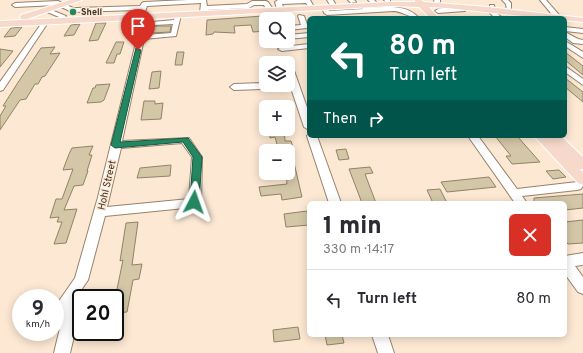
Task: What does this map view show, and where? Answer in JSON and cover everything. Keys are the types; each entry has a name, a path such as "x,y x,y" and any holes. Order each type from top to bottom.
{"main road":[{"path":"2,24 34,18 56,7 78,0"},
{"path":"330,5 387,0 415,2 436,7 466,4"},
{"path":"34,18 46,21 61,18 145,14 177,18 204,7 302,10 330,5 415,2 436,7 453,2 548,16"},
{"path":"415,2 425,16"},
{"path":"492,8 509,9 522,12"},
{"path":"567,18 583,20"},
{"path":"543,138 575,162"},
{"path":"556,138 575,162 580,183"}],"street":[{"path":"506,0 509,4 509,9"},
{"path":"544,0 554,16"},
{"path":"282,12 278,2 308,1 302,10 305,27 295,25"},
{"path":"16,4 56,7 72,10 145,14 204,7 249,6 252,3 266,3 270,12"},
{"path":"363,3 375,16"},
{"path":"363,3 401,9 410,12 414,16"},
{"path":"56,7 61,18"},
{"path":"436,7 444,16"},
{"path":"492,8 492,12 497,16"},
{"path":"302,10 308,16"},
{"path":"80,17 90,11"},
{"path":"522,12 527,16"},
{"name":"Hohl Street","path":"62,353 68,328 66,301 81,280 100,212 145,14"},
{"path":"141,37 174,35 177,18"},
{"path":"0,88 46,21"},
{"path":"567,23 583,25"},
{"path":"567,29 583,31"},
{"path":"295,36 307,35"},
{"path":"567,35 576,41 583,42"},
{"path":"567,44 583,56"},
{"path":"295,46 307,46"},
{"path":"567,70 583,83"},
{"path":"295,85 307,121"},
{"path":"234,87 259,86"},
{"path":"313,138 334,201"},
{"path":"474,138 520,201"},
{"path":"100,212 194,202 197,157 185,140 115,145"},
{"path":"514,193 580,183"},
{"path":"567,262 583,259"},
{"path":"567,265 583,288"},
{"path":"381,337 386,353"}],"building":[{"path":"259,16 259,32 253,32 251,25 234,26 235,33 214,32 213,34 206,35 207,20"},
{"path":"96,23 106,23 98,40 89,41"},
{"path":"80,24 74,35 64,36 71,25"},
{"path":"153,26 171,26 170,32 151,33"},
{"path":"22,27 15,36 4,37 11,28"},
{"path":"116,42 124,42 120,54 117,54 114,63 106,63"},
{"path":"55,47 50,54 60,53 45,76 42,77 38,84 35,84 26,99 20,100 0,130 0,116 6,106 3,106 17,84 41,48"},
{"path":"0,49 13,51 0,67"},
{"path":"177,52 184,52 182,65 175,65"},
{"path":"567,54 583,66 583,75 567,62"},
{"path":"161,71 159,88 149,89 152,72"},
{"path":"567,80 583,92 583,102 567,89"},
{"path":"110,84 104,100 101,102 87,103 93,88 95,88 96,85"},
{"path":"144,101 155,101 155,104 163,103 161,119 141,120"},
{"path":"270,136 285,136 285,141 291,141 292,144 277,144 275,137 270,138"},
{"path":"497,138 519,138 540,162 512,164 506,156 511,156"},
{"path":"93,146 89,155 92,155 83,185 74,186 64,210 77,209 66,243 54,244 62,222 57,222 59,217 50,218 56,199 62,199 73,169 63,170 69,154 72,148"},
{"path":"346,149 349,159 339,160 336,150"},
{"path":"171,165 170,176 137,178 140,168"},
{"path":"295,167 302,197 282,200 281,194 261,196 259,187 287,184 287,180 295,180"},
{"path":"370,167 373,173 365,174 375,201 361,201 349,169"},
{"path":"559,170 566,177 553,179 546,171"},
{"path":"489,177 496,187 447,192 441,182"},
{"path":"440,189 446,201 432,201 427,190"},
{"path":"583,194 583,208 567,210 567,201 534,201 534,198"},
{"path":"307,211 307,225 286,227 284,214"},
{"path":"583,220 583,243 567,243 567,222"},
{"path":"138,222 132,265 142,264 139,279 133,280 127,312 124,312 124,289 117,289 123,260 120,261 126,223"},
{"path":"298,327 300,339 274,342 273,330"},
{"path":"325,337 342,337 344,343 327,345"}],"place":[{"name":"Shell","path":"73,12"}],"route":[{"path":"138,50 115,145 185,140 197,157 194,202"}]}
